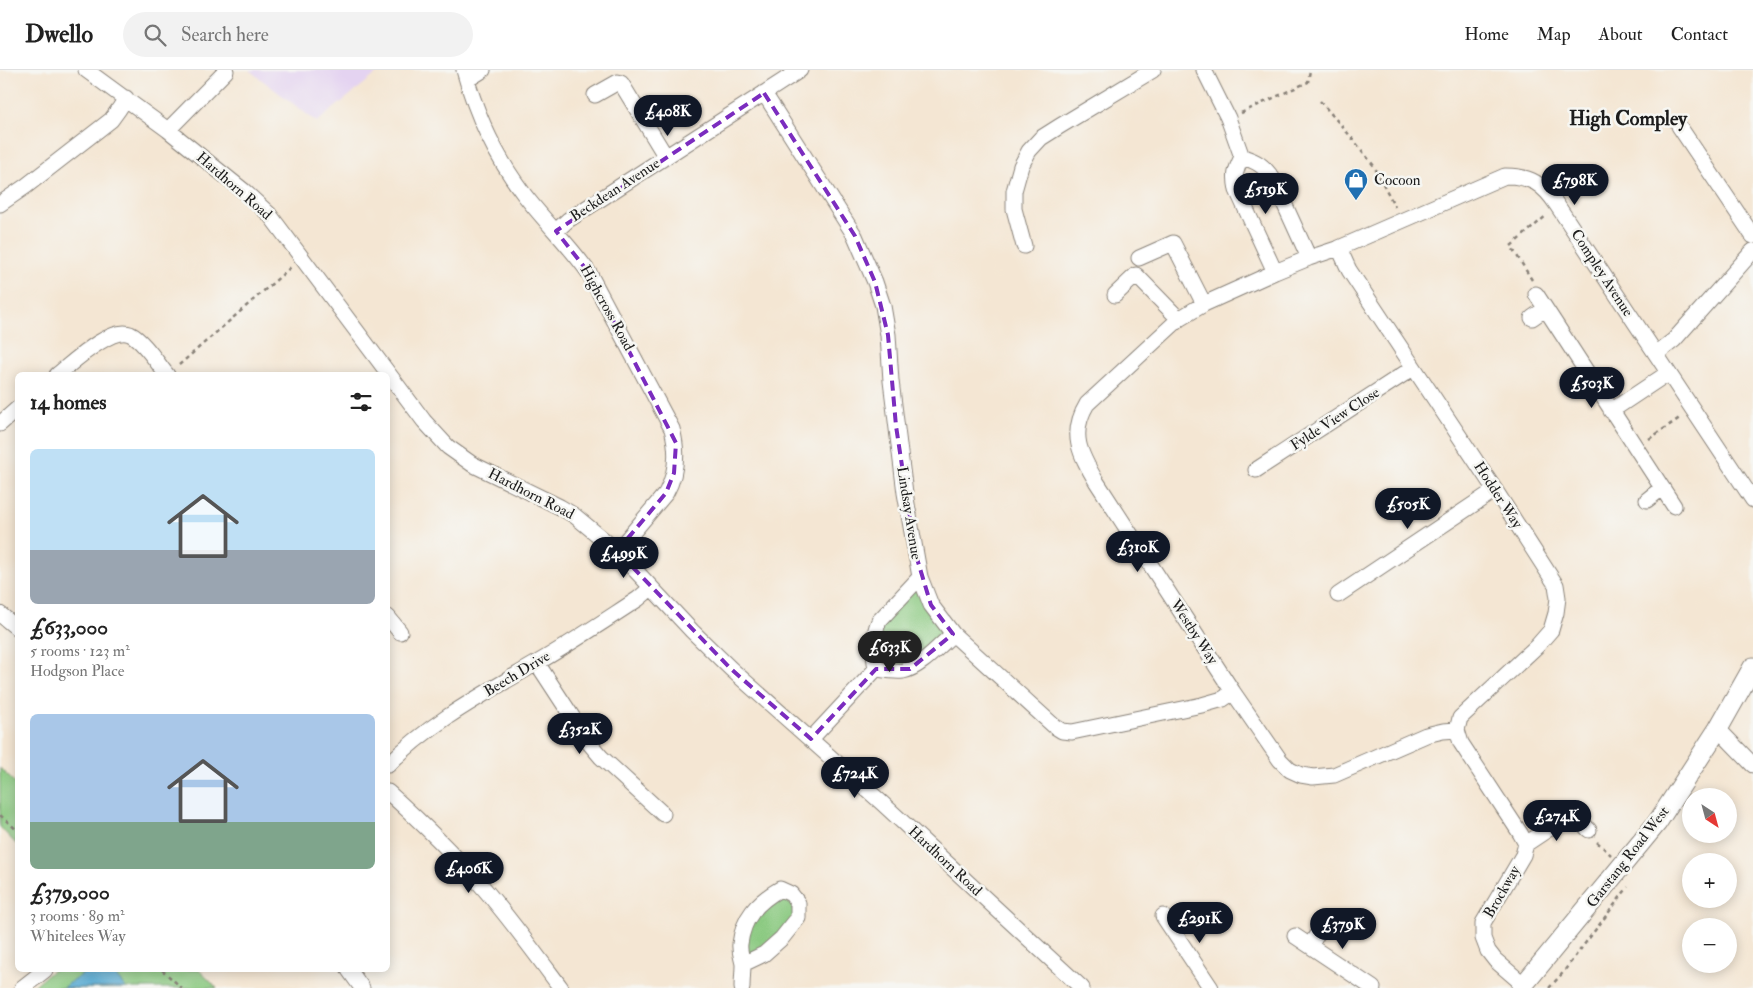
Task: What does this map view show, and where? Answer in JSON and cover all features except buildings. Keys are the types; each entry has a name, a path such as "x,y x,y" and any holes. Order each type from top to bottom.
{"main road":[{"name":"Garstang Road West","path":"1522,987 1658,824 1718,729 1753,667"}],"street":[{"name":"Hardhorn Road","path":"86,70 168,130 260,205 389,372"},
{"path":"465,75 483,70"},
{"name":"Beckdean Avenue","path":"556,231 568,220 800,70"},
{"path":"1024,246 1014,209 1014,191 1021,166 1029,152 1041,138 1153,70"},
{"path":"1204,70 1228,118 1242,157 1234,177 1237,190 1275,272"},
{"path":"168,130 211,76 226,71"},
{"name":"Highcross Road","path":"465,75 482,122 497,151 524,194 589,273 672,429 676,443 674,473 666,493 617,552"},
{"path":"595,95 613,83 618,82 621,84 666,157"},
{"name":"Lindsay Avenue","path":"764,93 855,236 875,282 888,335 891,381 905,493 920,576 931,605 953,634 1054,726 1062,731 1072,732 1202,705 1223,699 1233,692"},
{"path":"0,204 110,120 126,98"},
{"path":"1679,126 1753,236"},
{"path":"1242,157 1257,161 1273,179 1309,258"},
{"name":"Compley Avenue","path":"1275,272 1339,248 1505,176 1522,177 1537,183 1557,205 1753,500"},
{"path":"1138,258 1173,243 1204,304"},
{"name":"Hodder Way","path":"1339,248 1349,270 1556,585 1558,598 1551,630 1537,646 1460,718 1457,730"},
{"path":"1656,354 1674,340 1753,251"},
{"name":"Westby Way","path":"1275,272 1204,304 1179,319 1087,404 1081,414 1078,429 1078,443 1083,459 1233,692 1280,760 1290,770 1301,775 1313,777 1334,775 1426,735 1457,730"},
{"path":"1115,295 1136,276 1179,319"},
{"path":"1536,294 1674,506"},
{"path":"1532,318 1545,309"},
{"path":"61,372 104,339 117,332 129,333 137,338 171,372"},
{"name":"Fylde View Close","path":"1256,470 1413,368"},
{"path":"1611,411 1668,373"},
{"name":"Hardhorn Road","path":"390,374 438,437 472,464 536,494 575,516 617,552 692,632 731,669 811,739 1082,988"},
{"path":"0,424 15,411"},
{"path":"1647,500 1662,488"},
{"path":"1338,595 1495,490"},
{"path":"876,669 872,645 875,629 879,621 920,576"},
{"name":"Beech Drive","path":"390,764 407,748 470,702 537,663 638,599 651,588"},
{"path":"0,614 15,626"},
{"path":"390,620 400,632"},
{"path":"876,669 901,671 910,669 919,664 953,634"},
{"path":"537,663 590,744 601,757 663,814"},
{"path":"811,739 876,669"},
{"path":"1718,729 1753,765"},
{"path":"1457,730 1461,743 1526,844 1565,818 1576,817 1589,830"},
{"path":"390,794 480,884 534,950 561,988"},
{"name":"Brockway","path":"1522,987 1488,951 1483,938 1483,923 1524,855 1526,844"},
{"path":"742,964 764,954 782,938 798,918 798,903 791,894 780,890 758,904 744,923 740,946 742,988"},
{"path":"1163,916 1211,988"},
{"path":"1310,946 1319,931"},
{"path":"1295,936 1373,988"},
{"path":"22,988 42,972"},
{"path":"350,972 362,988"}],"path":[{"path":"1228,118 1308,82 1310,70"},
{"path":"1320,101 1374,166 1402,220"},
{"path":"1536,294 1536,286 1511,246 1557,205"},
{"path":"171,372 302,258"},
{"path":"1636,448 1693,409"},
{"path":"0,815 15,828"},
{"path":"1589,830 1587,832 1622,867"},
{"path":"164,972 182,988"}],"highlighted area":[{"path":"764,93 855,236 875,282 888,335 896,426 915,552 931,605 953,634 910,669 876,669 811,739 731,669 617,551 666,493 674,473 676,443 589,273 556,231"}],"shaded area":[{"path":"249,70 381,70 317,122"}],"green space":[{"path":"920,577 953,634 919,664 876,669 873,637"},
{"path":"0,768 15,783 15,843 0,827"},
{"path":"791,894 798,918 743,964 746,926 758,904"},
{"path":"51,972 201,972 217,988 31,988"}],"water":[{"path":"86,972 113,972 126,988 62,988"}],"place":[{"name":"Cocoon","path":"1356,201"}],"district":[{"name":"High Compley","path":"1628,118"}]}
